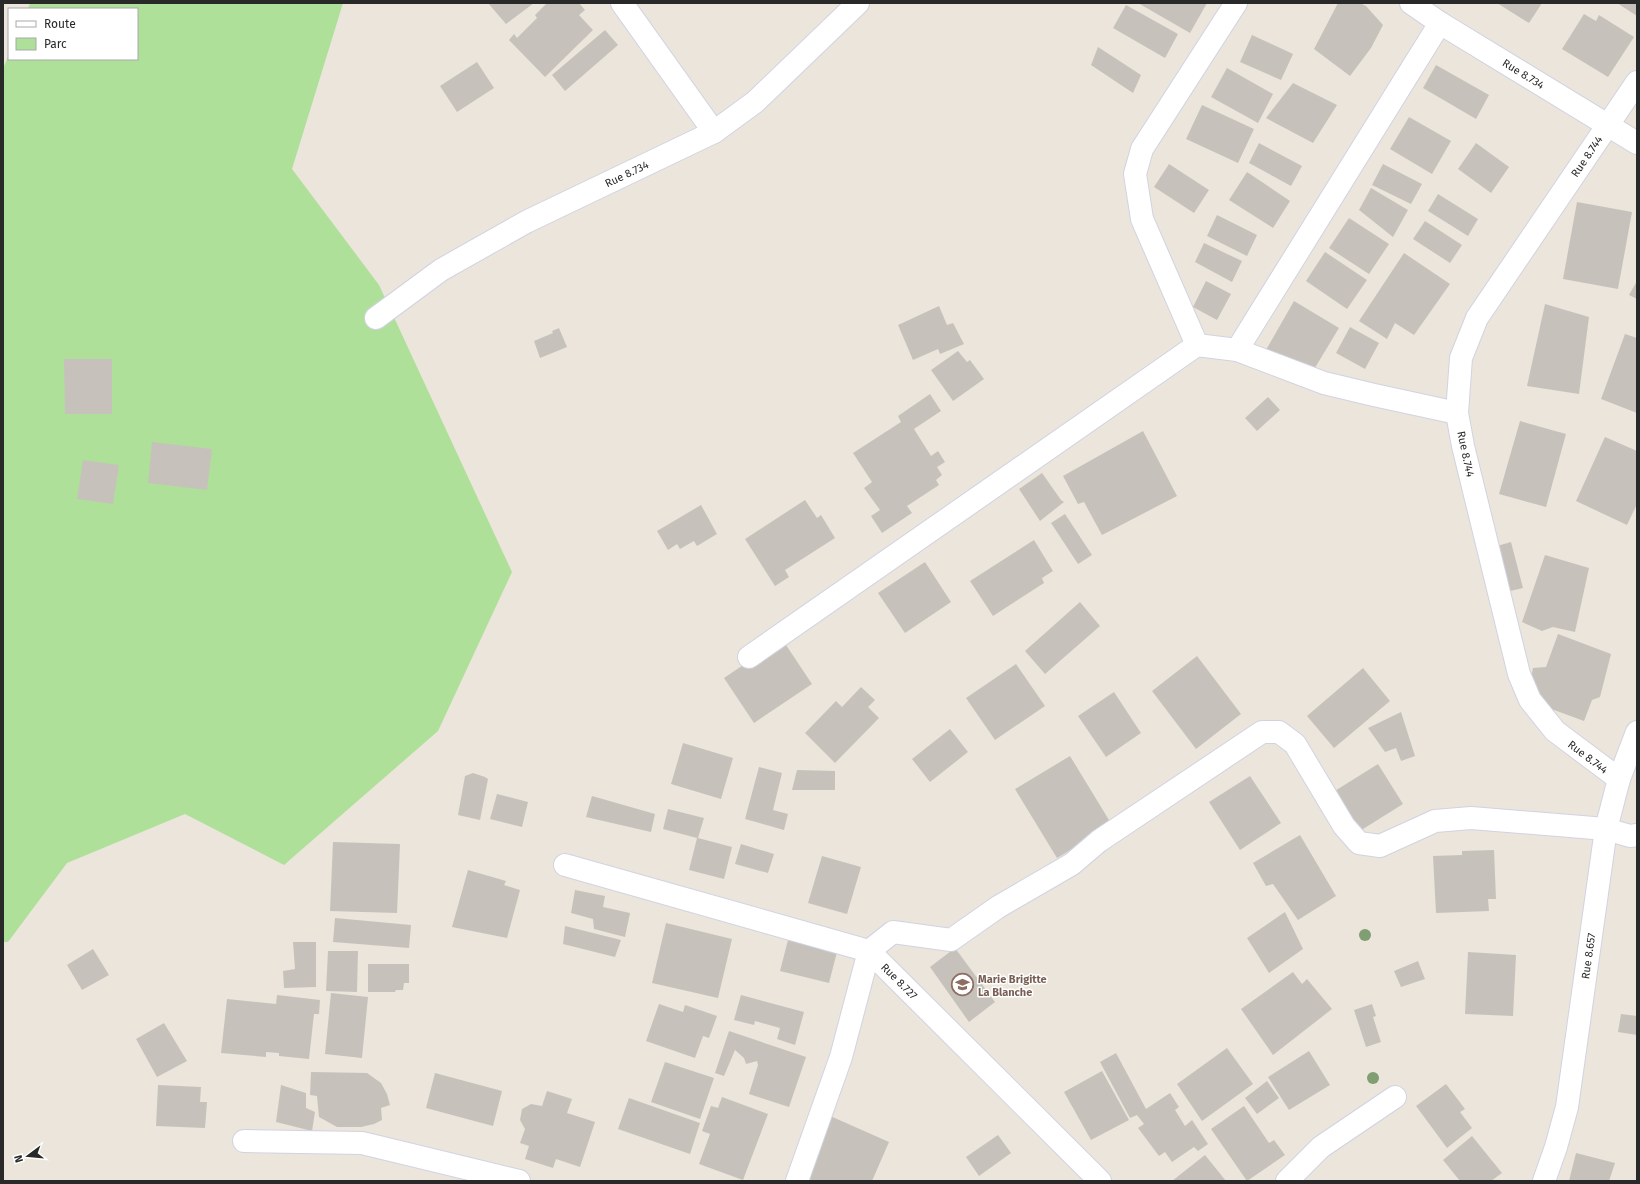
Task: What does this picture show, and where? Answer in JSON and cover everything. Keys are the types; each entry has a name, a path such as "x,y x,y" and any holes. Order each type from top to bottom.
{"street":[{"path":"622,3 714,132"},
{"name":"Rue 8.734","path":"376,318 441,270 526,222 714,132 755,102 858,3"},
{"path":"1197,345 1142,219 1135,174 1142,148 1236,3"},
{"name":"Rue 8.734","path":"1411,3 1440,23 1637,143"},
{"path":"1237,350 1440,23"},
{"name":"Rue 8.744","path":"1619,779 1554,731 1530,700 1519,674 1465,453 1458,413 1461,358 1477,318 1637,82"},
{"path":"749,657 1197,345 1237,350 1324,383 1458,413"},
{"path":"565,864 869,951 893,932 951,940 998,907 1072,864 1099,840 1262,732 1279,732 1295,744 1344,826 1359,843 1380,846 1435,822 1471,818 1606,829 1630,836 1637,834"},
{"name":"Rue 8.657","path":"1544,1181 1556,1147 1567,1107 1606,829 1619,779 1637,732"},
{"name":"Rue 8.727","path":"797,1181 841,1057 869,951"},
{"name":"Rue 8.727","path":"869,951 1100,1181"},
{"path":"1287,1181 1321,1147 1395,1097"},
{"path":"244,1141 362,1143 518,1181"}],"green space":[{"path":"30,3 343,3 292,169 379,285 512,572 438,731 284,865 185,814 67,863 8,942 3,942 3,69 8,56 8,60 138,60 138,8 28,8"}],"building":[{"path":"488,3 534,3 506,24"},
{"path":"547,3 579,3 585,10 579,15 593,30 545,77 509,40 514,34 517,38 537,18 535,15"},
{"path":"1138,3 1207,3 1190,33"},
{"path":"1338,3 1360,3 1366,6 1383,25 1371,48 1350,76 1314,49"},
{"path":"1497,3 1542,3 1529,23"},
{"path":"1617,3 1637,3 1637,16"},
{"path":"1126,5 1178,34 1165,58 1113,28"},
{"path":"1584,14 1596,21 1599,15 1634,37 1608,77 1562,49"},
{"path":"605,30 618,45 565,91 552,75"},
{"path":"1252,35 1293,54 1281,80 1240,62"},
{"path":"1098,47 1141,75 1133,93 1091,65"},
{"path":"477,62 494,88 457,112 440,86"},
{"path":"1436,65 1489,95 1476,119 1423,88"},
{"path":"1227,68 1273,94 1258,123 1211,97"},
{"path":"1293,83 1337,105 1313,143 1266,118"},
{"path":"1202,105 1254,129 1238,163 1186,139"},
{"path":"1409,117 1451,141 1432,174 1390,149"},
{"path":"1259,143 1302,166 1291,186 1249,163"},
{"path":"1476,143 1509,167 1491,193 1458,169"},
{"path":"1169,164 1209,190 1194,213 1154,187"},
{"path":"1383,164 1422,184 1411,204 1372,185"},
{"path":"1247,172 1290,201 1273,228 1229,200"},
{"path":"1371,188 1408,210 1393,237 1359,210"},
{"path":"1438,194 1478,219 1468,236 1428,211"},
{"path":"1577,202 1632,212 1618,289 1563,279"},
{"path":"1217,215 1257,235 1247,256 1207,236"},
{"path":"1349,218 1389,244 1369,274 1329,248"},
{"path":"1425,221 1462,245 1450,263 1413,239"},
{"path":"1204,243 1242,261 1232,282 1195,262"},
{"path":"1325,252 1367,280 1347,309 1306,281"},
{"path":"1404,253 1450,284 1414,335 1395,323 1387,339 1359,321"},
{"path":"1206,281 1231,294 1217,320 1193,307"},
{"path":"1637,281 1637,299 1629,295"},
{"path":"1294,301 1339,328 1310,376 1266,350"},
{"path":"1545,304 1589,317 1579,394 1527,386"},
{"path":"939,306 947,325 953,323 964,344 940,354 938,349 913,360 898,325"},
{"path":"1350,327 1379,343 1365,369 1336,353"},
{"path":"559,328 567,347 540,358 534,341 553,333 552,331"},
{"path":"1625,334 1637,338 1637,413 1601,399"},
{"path":"958,351 967,362 970,360 984,379 953,401 931,370"},
{"path":"64,359 112,359 112,414 65,414"},
{"path":"930,394 941,411 914,429 931,456 938,451 945,462 937,467 942,475 936,480 939,485 907,506 912,513 882,533 871,516 880,510 864,488 872,482 853,453 901,422 898,416"},
{"path":"1268,397 1280,410 1257,431 1245,418"},
{"path":"1520,421 1566,434 1546,507 1499,494"},
{"path":"1143,431 1177,496 1102,535 1084,502 1078,504 1063,476"},
{"path":"1605,437 1637,451 1637,504 1627,525 1576,501"},
{"path":"152,442 212,449 207,490 148,483"},
{"path":"83,460 119,465 113,504 77,499"},
{"path":"1042,473 1064,502 1040,521 1019,489"},
{"path":"805,500 817,518 821,515 835,538 785,570 789,577 775,586 745,539"},
{"path":"701,505 717,534 697,546 694,541 680,549 677,544 668,550 657,531"},
{"path":"1065,514 1092,555 1078,564 1051,523"},
{"path":"1034,540 1053,571 1042,578 1044,583 993,616 970,581"},
{"path":"1511,542 1523,588 1502,593 1490,548"},
{"path":"1545,555 1589,568 1575,632 1553,627 1542,631 1522,622"},
{"path":"925,562 951,602 905,633 878,593"},
{"path":"1080,602 1100,626 1045,674 1025,651"},
{"path":"1558,634 1611,654 1600,697 1592,700 1584,721 1527,700 1533,668 1546,667"},
{"path":"782,639 812,684 754,723 724,678"},
{"path":"1197,656 1241,714 1196,749 1152,691"},
{"path":"1016,664 1045,706 995,740 966,698"},
{"path":"1363,668 1390,701 1334,748 1307,716"},
{"path":"861,687 875,700 868,707 879,718 835,763 805,733 836,701 842,707"},
{"path":"1114,692 1141,733 1106,757 1078,716"},
{"path":"1401,712 1415,756 1401,761 1396,748 1385,752 1368,728"},
{"path":"950,729 968,752 930,782 912,759"},
{"path":"683,743 733,758 721,799 671,784"},
{"path":"1070,756 1112,825 1057,858 1015,789"},
{"path":"1378,764 1403,804 1355,834 1330,794"},
{"path":"759,767 782,773 773,810 788,814 784,830 745,819"},
{"path":"797,770 835,771 835,790 792,790"},
{"path":"473,773 488,779 480,820 458,815 465,776"},
{"path":"1250,776 1281,823 1240,850 1209,802"},
{"path":"497,794 528,802 522,827 490,819"},
{"path":"592,796 655,814 651,832 586,817"},
{"path":"668,809 704,818 698,838 732,847 724,879 689,870 697,838 663,829"},
{"path":"1300,835 1336,896 1298,920 1273,884 1266,886 1253,863"},
{"path":"333,842 400,844 397,913 330,911"},
{"path":"741,844 774,854 768,873 735,864"},
{"path":"1494,850 1496,899 1488,899 1489,911 1436,913 1433,856 1462,855 1462,851"},
{"path":"822,856 861,867 847,914 808,903"},
{"path":"468,870 506,881 504,885 520,890 507,938 452,927"},
{"path":"575,890 605,896 603,907 630,913 625,937 594,929 593,919 571,913"},
{"path":"1285,912 1303,949 1269,973 1247,938"},
{"path":"335,918 411,925 409,948 333,942"},
{"path":"666,923 732,939 718,998 652,983"},
{"path":"565,926 621,940 615,957 563,944"},
{"path":"788,940 837,952 829,983 780,971"},
{"path":"293,942 316,942 316,987 284,988 283,971 295,969"},
{"name":"Marie Brigitte La Blanche","path":"955,948 995,1002 969,1022 930,967"},
{"path":"93,949 109,975 82,990 67,965"},
{"path":"328,951 358,951 357,992 326,991"},
{"path":"1468,952 1516,955 1513,1016 1465,1014"},
{"path":"1418,961 1425,979 1401,987 1394,971"},
{"path":"368,964 409,964 409,983 404,983 403,990 396,990 395,992 368,992"},
{"path":"1293,972 1302,984 1307,979 1332,1009 1273,1055 1241,1009"},
{"path":"331,993 368,997 362,1058 325,1054"},
{"path":"277,995 320,1000 319,1014 314,1014 309,1059 279,1056 279,1053 266,1052 266,1057 221,1053 227,999 276,1004"},
{"path":"741,995 804,1012 795,1045 777,1039 780,1028 755,1021 754,1025 734,1020"},
{"path":"659,1004 683,1012 685,1005 717,1016 709,1038 703,1036 695,1058 646,1041"},
{"path":"1372,1004 1376,1016 1373,1017 1381,1042 1366,1047 1354,1010"},
{"path":"1621,1014 1637,1016 1637,1035 1618,1032"},
{"path":"164,1023 187,1061 157,1077 136,1039"},
{"path":"729,1031 806,1057 789,1107 749,1094 758,1065 757,1061 746,1064 744,1058 735,1050 724,1076 715,1073"},
{"path":"1227,1048 1253,1084 1202,1121 1177,1084"},
{"path":"1309,1051 1330,1085 1289,1110 1268,1077"},
{"path":"1116,1053 1146,1109 1170,1093 1179,1107 1175,1110 1185,1126 1192,1120 1208,1144 1198,1151 1194,1147 1172,1162 1165,1152 1159,1156 1138,1128 1144,1124 1137,1115 1130,1118 1100,1062"},
{"path":"665,1062 714,1078 700,1119 651,1102"},
{"path":"1102,1071 1129,1120 1091,1140 1064,1092"},
{"path":"311,1072 367,1073 381,1083 387,1094 390,1105 381,1108 382,1120 374,1124 361,1127 337,1127 319,1117 317,1096 310,1095"},
{"path":"435,1073 502,1091 493,1126 426,1108"},
{"path":"1267,1081 1279,1098 1257,1114 1245,1098"},
{"path":"1446,1084 1465,1109 1460,1112 1472,1128 1447,1148 1416,1106"},
{"path":"158,1085 201,1087 200,1102 207,1102 205,1128 156,1126"},
{"path":"281,1085 306,1093 306,1108 315,1112 312,1131 276,1122"},
{"path":"547,1091 572,1099 567,1113 595,1122 580,1167 556,1159 553,1168 525,1159 529,1146 520,1143 525,1129 520,1120 522,1109 531,1104 542,1106"},
{"path":"722,1097 768,1114 743,1180 699,1164 710,1134 702,1131 711,1106 718,1108"},
{"path":"629,1098 700,1123 690,1154 618,1129"},
{"path":"1244,1106 1269,1143 1274,1140 1285,1155 1247,1181 1211,1129"},
{"path":"828,1115 889,1142 872,1181 814,1181 802,1176"},
{"path":"998,1135 1011,1153 979,1176 966,1157"},
{"path":"1472,1136 1502,1173 1491,1181 1460,1181 1443,1160"},
{"path":"1576,1153 1615,1163 1609,1181 1569,1181"},
{"path":"1205,1155 1226,1181 1172,1181"}],"place":[{"name":"Marie Brigitte La Blanche","path":"962,985"}]}
